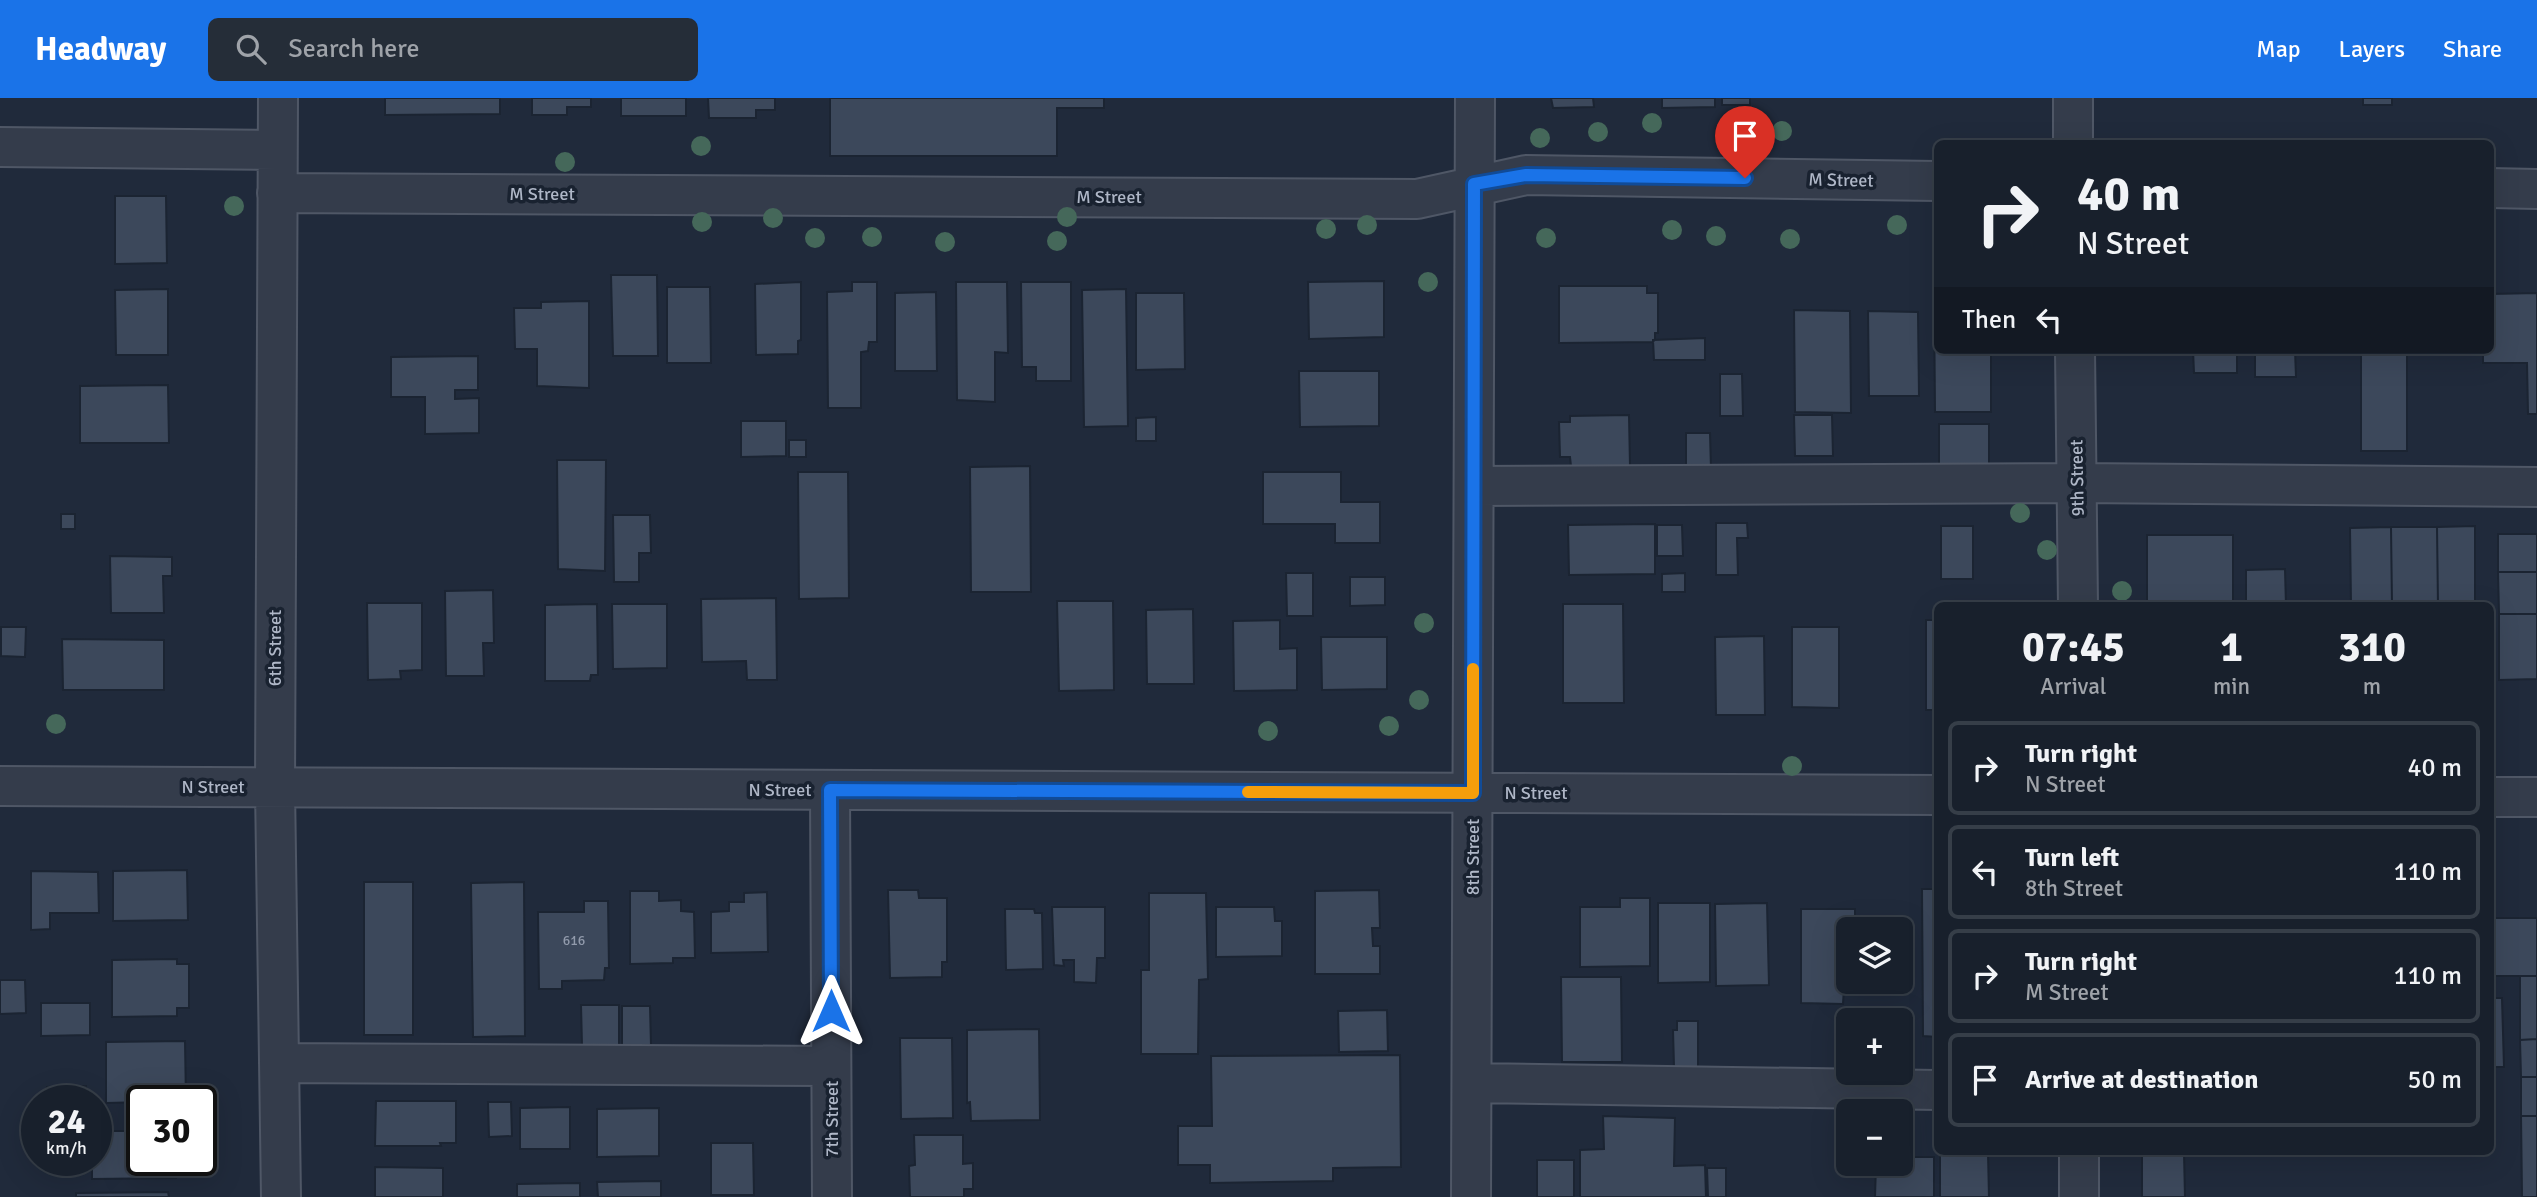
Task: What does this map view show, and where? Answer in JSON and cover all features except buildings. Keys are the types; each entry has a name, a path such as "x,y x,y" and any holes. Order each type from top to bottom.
{"street":[{"name":"6th Street","path":"278,98 275,788 281,1197"},
{"name":"8th Street","path":"1471,1197 1475,98"},
{"path":"2073,98 2073,140"},
{"path":"0,147 277,150"},
{"name":"M Street","path":"277,193 1417,198 1526,175 1934,181"},
{"path":"2494,188 2537,189"},
{"name":"9th Street","path":"2075,354 2078,602"},
{"path":"1474,486 2077,483 2537,487"},
{"name":"N Street","path":"0,786 1934,795"},
{"name":"7th Street","path":"830,790 832,1197"},
{"path":"2494,797 2537,797"},
{"path":"279,1063 831,1066"},
{"path":"1472,1083 1934,1090"},
{"path":"2079,1155 2079,1197"}],"slow traffic":[{"path":"1248,792 1473,793 1473,669"}],"route":[{"path":"831,1011 830,790 1473,793 1474,184 1526,175 1745,178"}]}
